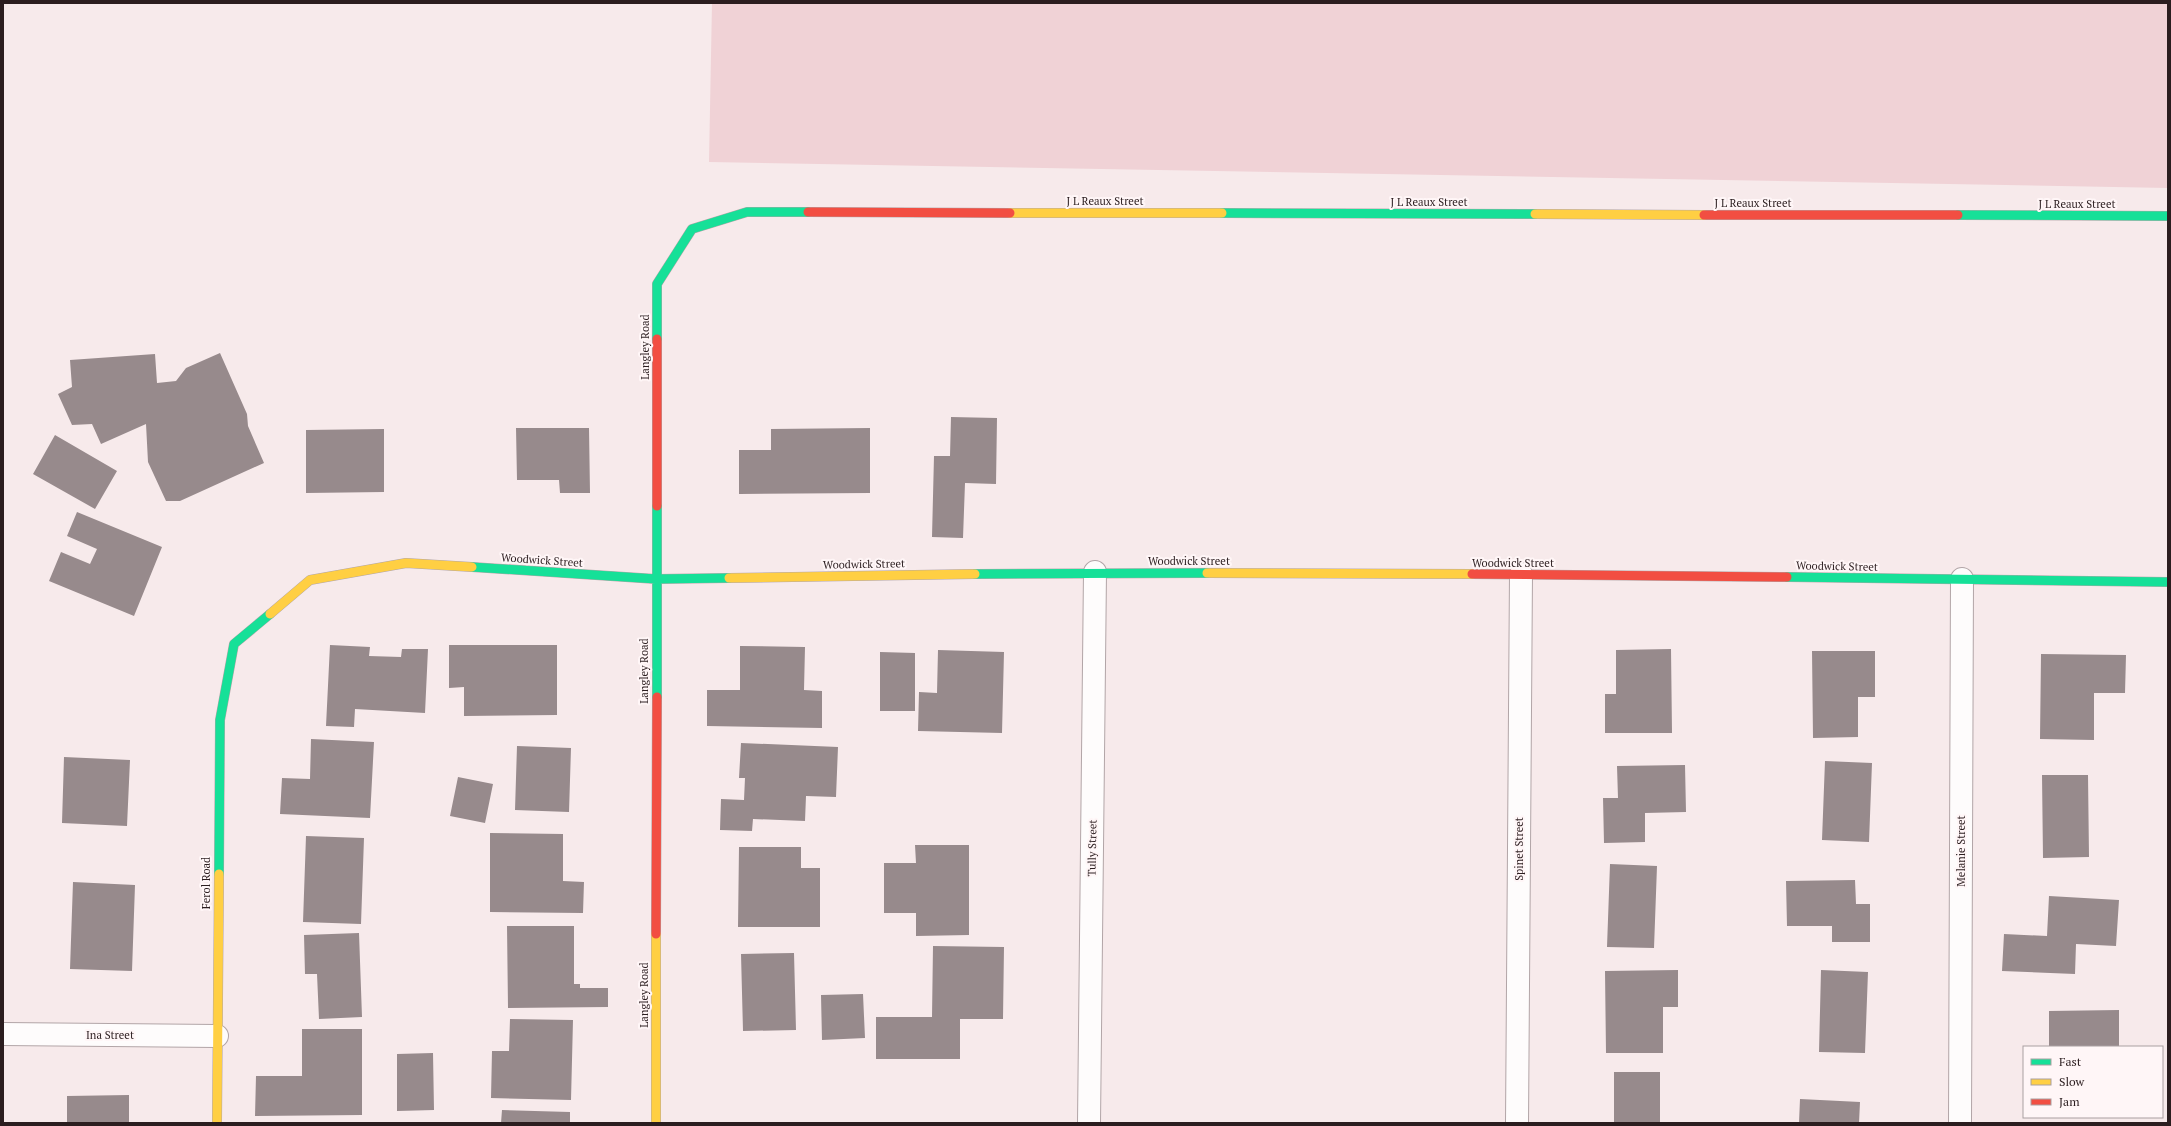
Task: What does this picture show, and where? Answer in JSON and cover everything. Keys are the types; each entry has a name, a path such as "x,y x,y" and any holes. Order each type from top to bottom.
{"street":[{"name":"J L Reaux Street","path":"692,229 748,212 2168,216"},
{"name":"Langley Road","path":"656,1123 657,284 692,229"},
{"name":"Woodwick Street","path":"234,644 310,580 406,563 656,579 1095,572 1521,574 2168,582"},
{"name":"Tully Street","path":"1089,1123 1095,572"},
{"name":"Spinet Street","path":"1517,1123 1521,574"},
{"name":"Melanie Street","path":"1960,1123 1962,579"},
{"name":"Ferol Road","path":"217,1123 220,720 234,644"},
{"name":"Ina Street","path":"3,1034 217,1036"}],"shaded area":[{"path":"712,3 2168,3 2168,188 709,162"}],"building":[{"path":"220,353 247,414 248,426 264,463 180,501 166,501 148,462 146,424 101,444 92,424 72,425 58,394 72,387 70,360 155,354 157,383 176,381 186,368"},
{"path":"951,417 997,418 996,484 965,483 963,538 932,537 934,456 950,456"},
{"path":"516,428 589,428 590,493 560,493 559,480 517,480"},
{"path":"870,428 870,493 739,494 739,450 771,450 771,429"},
{"path":"384,429 384,492 306,493 306,430"},
{"path":"55,435 117,471 95,509 33,474"},
{"path":"77,512 162,547 134,616 49,581 61,552 90,564 97,549 67,536"},
{"path":"330,645 370,647 369,656 401,657 402,649 428,649 425,713 355,709 354,727 326,726"},
{"path":"449,645 557,645 557,715 464,716 464,687 449,688"},
{"path":"740,646 805,647 804,690 822,691 822,728 707,726 707,690 740,690"},
{"path":"1671,649 1672,733 1605,733 1605,694 1616,694 1616,650"},
{"path":"938,650 1004,652 1002,733 918,731 919,692 937,693"},
{"path":"1812,651 1875,651 1875,697 1858,697 1858,737 1813,738"},
{"path":"880,652 915,653 915,711 880,711"},
{"path":"2041,654 2126,655 2125,693 2094,693 2094,740 2040,739"},
{"path":"311,739 374,742 370,818 280,814 282,778 310,779"},
{"path":"741,743 838,747 836,797 806,796 805,821 753,819 752,831 720,830 721,799 744,800 745,778 739,778"},
{"path":"517,746 571,748 569,812 515,810"},
{"path":"64,757 130,760 127,826 62,823"},
{"path":"1825,761 1872,763 1869,842 1822,840"},
{"path":"1685,765 1686,812 1645,813 1645,842 1604,843 1603,798 1618,798 1617,766"},
{"path":"2042,775 2088,775 2089,857 2043,858"},
{"path":"458,777 493,784 485,823 450,816"},
{"path":"490,833 563,834 563,881 584,882 583,913 490,912"},
{"path":"306,836 364,838 361,924 303,922"},
{"path":"915,845 969,845 969,935 916,936 916,913 884,913 884,863 916,863"},
{"path":"739,847 801,847 801,868 820,868 820,927 738,927"},
{"path":"1610,864 1657,866 1654,948 1607,947"},
{"path":"1855,880 1856,904 1870,904 1870,942 1832,942 1832,926 1787,926 1786,881"},
{"path":"73,882 135,885 132,971 70,969"},
{"path":"2049,896 2119,900 2116,946 2076,944 2075,974 2002,971 2004,934 2047,936"},
{"path":"507,926 574,926 574,984 580,984 580,988 608,988 608,1007 508,1008"},
{"path":"359,933 362,1017 319,1019 317,974 305,974 304,935"},
{"path":"933,946 1004,947 1003,1019 960,1019 960,1059 876,1059 876,1017 932,1017"},
{"path":"794,953 796,1030 743,1031 741,954"},
{"path":"1678,970 1678,1007 1663,1007 1663,1053 1606,1053 1605,971"},
{"path":"1821,970 1868,972 1865,1053 1819,1052"},
{"path":"863,994 865,1038 822,1040 821,995"},
{"path":"2119,1010 2119,1046 2049,1046 2049,1011"},
{"path":"510,1019 573,1020 571,1100 491,1098 492,1051 509,1051"},
{"path":"302,1029 362,1029 362,1115 255,1116 256,1076 302,1076"},
{"path":"433,1053 434,1110 397,1111 397,1054"},
{"path":"1614,1072 1660,1072 1660,1123 1614,1123"},
{"path":"129,1095 129,1123 67,1123 67,1096"},
{"path":"1800,1099 1860,1102 1859,1123 1799,1123"},
{"path":"502,1110 570,1112 570,1123 501,1123"}],"traffic: fast":[{"path":"657,339 657,284 692,229 747,212 808,212"},
{"path":"1222,213 1535,214"},
{"path":"1958,215 2168,216"},
{"path":"657,506 657,697"},
{"path":"472,567 656,579 729,578"},
{"path":"975,574 1207,573"},
{"path":"1787,577 2168,582"},
{"path":"219,874 220,720 234,644 270,614"}],"traffic: slow":[{"path":"1010,213 1222,213"},
{"path":"1535,214 1704,215"},
{"path":"270,614 310,580 406,563 472,567"},
{"path":"1207,573 1472,574"},
{"path":"729,578 975,574"},
{"path":"217,1123 219,874"},
{"path":"656,934 656,1123"}],"traffic: jam":[{"path":"808,212 1010,213"},
{"path":"1704,215 1958,215"},
{"path":"657,339 657,506"},
{"path":"1472,574 1787,577"},
{"path":"656,934 657,697"}]}
